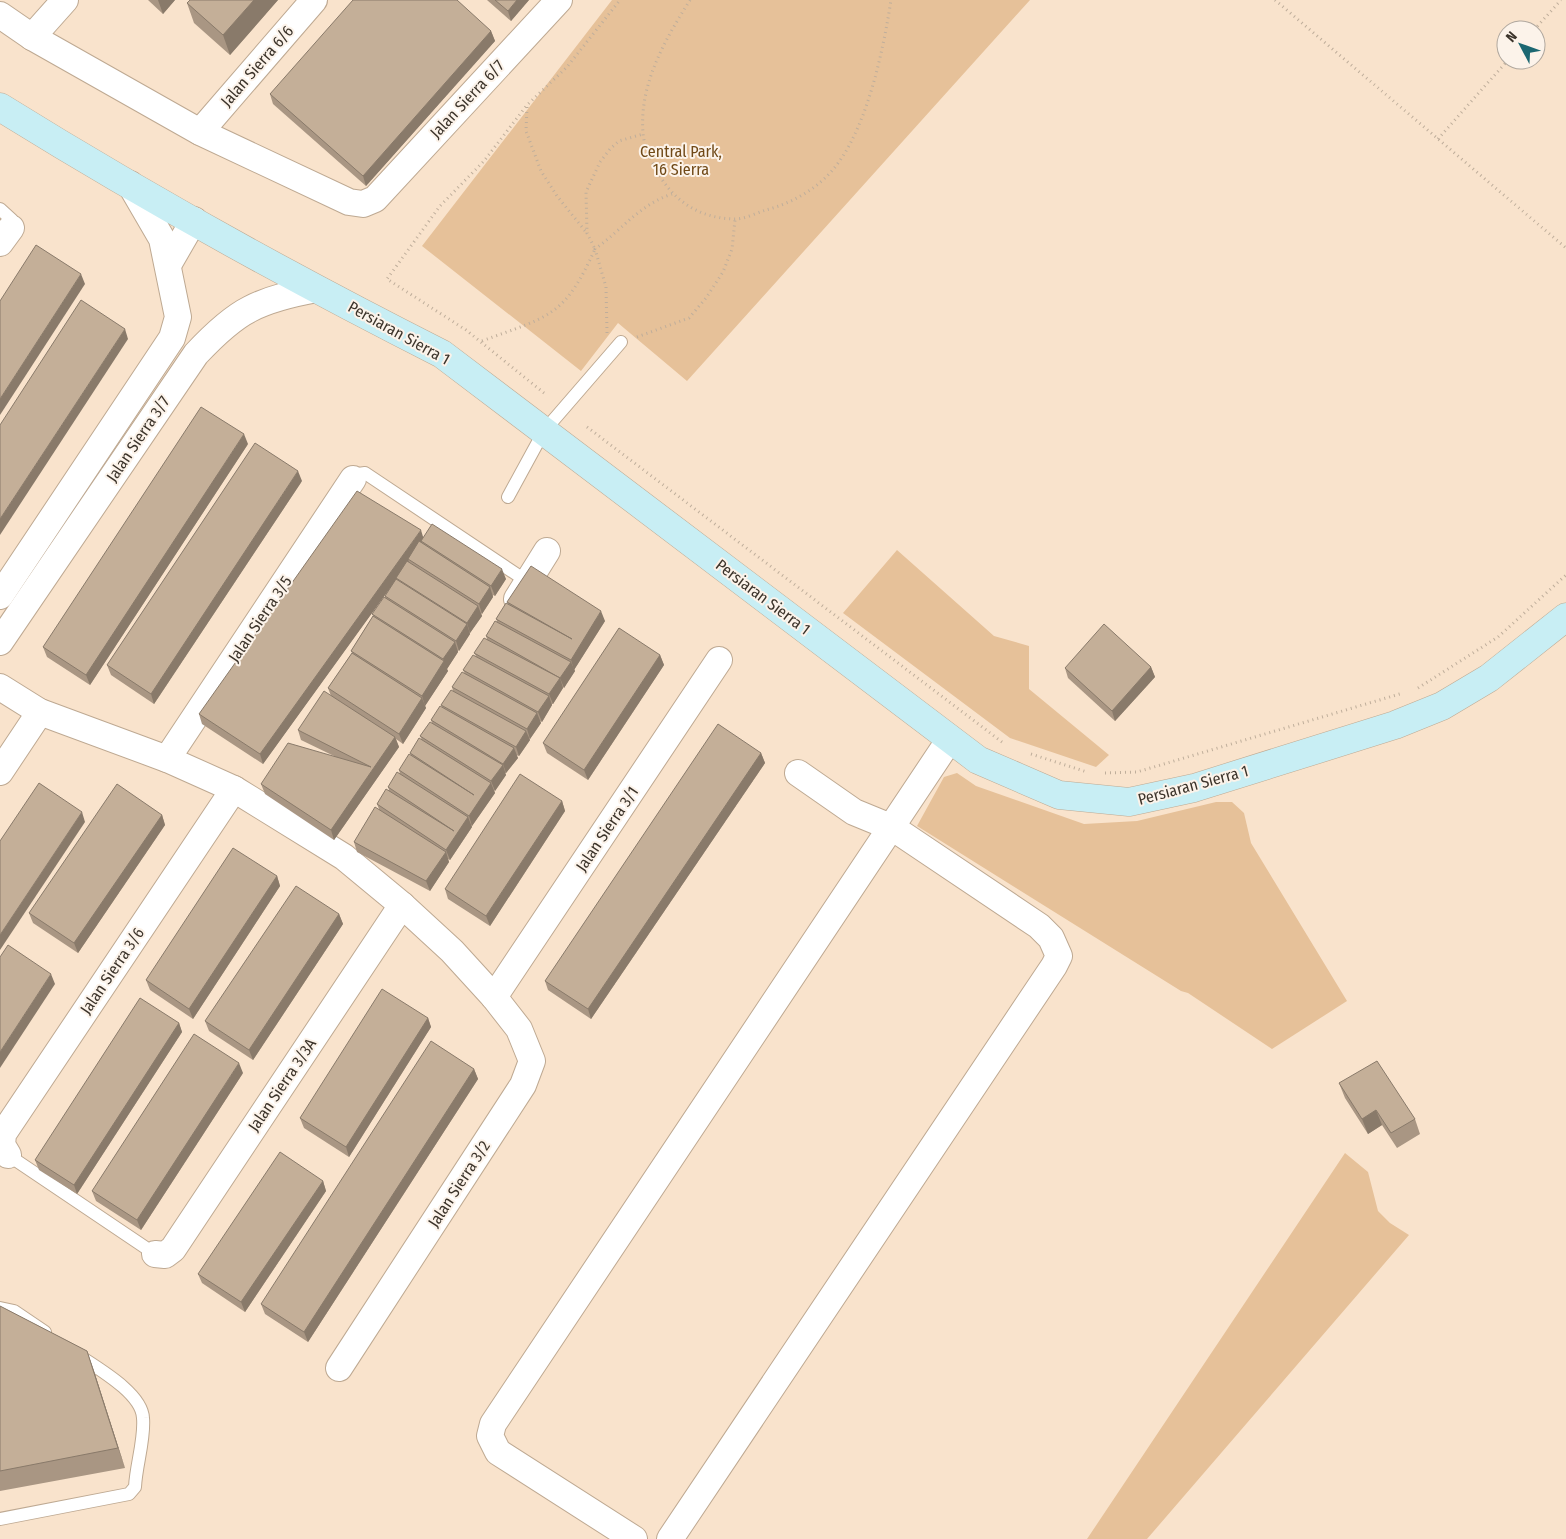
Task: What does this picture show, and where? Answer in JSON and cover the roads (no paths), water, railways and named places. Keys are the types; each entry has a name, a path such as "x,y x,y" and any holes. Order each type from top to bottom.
{"street":[{"path":"32,37 64,0"},
{"name":"Jalan Sierra 6/6","path":"200,132 314,0"},
{"name":"Jalan Sierra 6/7","path":"200,132 349,202 363,204 375,199 559,0"},
{"path":"0,15 32,37 200,132"},
{"name":"Persiaran Sierra 1","path":"0,107 72,152 442,354 978,760 1059,795 1129,802 1194,788 1395,725 1442,706 1489,678 1566,617"},
{"name":"Jalan Sierra 3/7","path":"0,596 172,338 178,317 162,239 130,184"},
{"path":"168,265 194,220"},
{"path":"248,309 278,266"},
{"name":"Jalan Sierra 3/7","path":"0,642 196,354 212,337 248,309 284,296 318,288"},
{"path":"172,338 196,354"},
{"path":"108,433 132,447"},
{"name":"Jalan Sierra 3/5","path":"167,759 353,479"},
{"path":"39,537 61,552"},
{"path":"501,623 547,551"},
{"name":"Jalan Sierra 3/1","path":"494,997 719,660"},
{"name":"Jalan Sierra 3/2","path":"0,687 40,712 167,759 234,789 350,849 402,904 452,951 494,997 519,1029 532,1061 523,1085 339,1368"},
{"path":"0,772 40,712"},
{"path":"634,1539 498,1452 490,1436 493,1424 893,828 950,739"},
{"path":"670,1539 1054,966 1058,956 1051,938 1039,926 893,828 854,812 798,773"},
{"name":"Jalan Sierra 3/6","path":"8,1156 2,1145 4,1134 234,789"},
{"name":"Jalan Sierra 3/3A","path":"155,1254 165,1254 173,1249 402,904"}],"lane":[{"path":"508,497 544,432 621,342"},
{"path":"353,479 358,474 365,473 528,582"},
{"path":"8,1156 155,1254"},
{"path":"0,1308 14,1310 53,1338"},
{"path":"0,1519 129,1494 135,1487 143,1416 124,1387 69,1349"}],"park label":[{"name":"Central Park, 16 Sierra","path":"681,160"}]}
